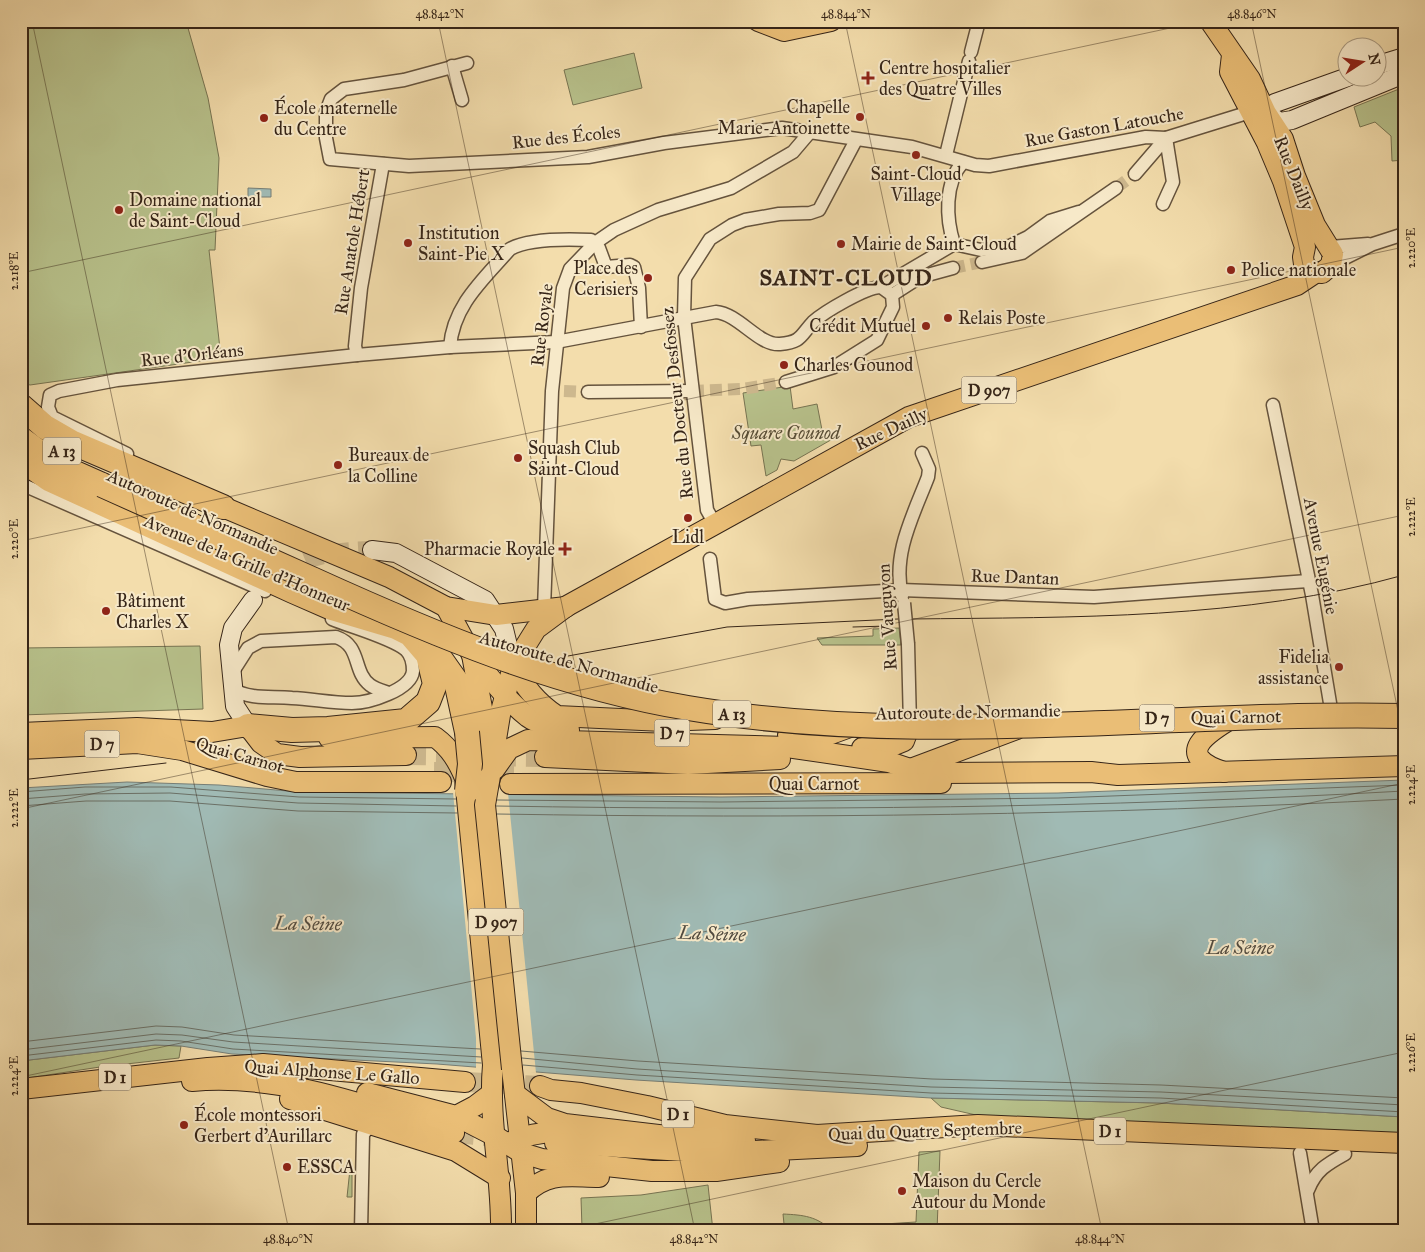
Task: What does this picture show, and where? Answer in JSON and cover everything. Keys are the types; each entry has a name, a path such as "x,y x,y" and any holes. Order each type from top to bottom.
{"highway":[{"path":"21,406 45,427 71,442 223,507"},
{"name":"Autoroute de Normandie","path":"21,421 105,479 452,641 592,686 691,709 832,725 929,727 1404,715"},
{"name":"Autoroute de Normandie","path":"21,439 58,466 105,479 457,629 563,665 656,689 791,708 929,715 1404,703"},
{"path":"21,460 58,484 276,581 332,608 396,627 410,634 428,655 435,684 428,702 406,721 310,730 248,726"},
{"path":"276,581 398,620 414,628 427,640 450,670 461,696 470,764 467,791"}],"main road":[{"path":"767,25 791,31 831,21"},
{"name":"Rue Dailly","path":"1210,21 1223,37 1232,56 1250,79 1267,143 1283,181 1308,269 1325,256"},
{"path":"1388,62 1404,57"},
{"path":"1258,113 1280,122 1308,115 1404,74"},
{"path":"1258,113 1275,103 1338,81"},
{"name":"Rue Dailly","path":"1258,113 1284,139 1295,176 1325,256"},
{"path":"1279,290 1315,239 1325,256"},
{"name":"Rue Dailly","path":"513,666 534,632 567,606 909,417 1279,290 1297,286 1325,256"},
{"path":"223,507 389,577 446,607 496,615"},
{"name":"D 907","path":"372,550 396,553 485,600 504,629 513,666 505,694 485,805 503,1067 491,1094 526,1193 526,1231"},
{"path":"248,726 235,706 229,645 233,628 253,600"},
{"name":"D 907","path":"496,615 567,606"},
{"path":"446,607 472,655 482,708 483,746 490,776"},
{"name":"D 7","path":"472,655 505,694"},
{"name":"Quai Carnot","path":"513,666 529,692 543,707 557,716 663,721 732,719 850,727 1038,721 1404,715"},
{"name":"Quai Carnot","path":"505,694 528,717 549,726 570,730 828,735 850,727"},
{"path":"1227,773 1205,763 1197,752 1198,744 1206,734 1234,717"},
{"name":"Quai Carnot","path":"490,776 509,749 528,740 814,749 889,762 910,769 1038,721"},
{"path":"814,749 887,748 904,741 910,725"},
{"name":"D 907","path":"248,726 271,737 292,739 435,737 451,751 459,762 467,791 503,1067"},
{"name":"Quai Carnot","path":"248,726 261,743 277,754 300,757 406,755"},
{"name":"D 7","path":"21,733 137,728 212,732 248,726"},
{"name":"Quai Carnot","path":"21,749 137,743 182,750 266,776 296,782 438,777 298,770 270,766 184,739 137,728"},
{"path":"1361,769 1381,756 1404,752"},
{"name":"Quai Carnot","path":"545,757 688,764 822,758 889,762"},
{"name":"Quai Carnot","path":"1118,775 1089,781 1008,782 513,778 808,770 872,773 910,769 979,774 1091,772 1118,775 1361,769 1404,766"},
{"name":"Quai Alphonse Le Gallo","path":"21,1101 212,1074 263,1064 465,1082"},
{"path":"503,1067 515,1094 550,1120 596,1130 642,1132 667,1136 752,1140 792,1139 822,1142"},
{"path":"503,1067 502,1078 513,1200 513,1231"},
{"path":"212,1074 320,1106 372,1124 461,1135 508,1144 542,1158 628,1169 716,1171 782,1162 822,1142"},
{"path":"212,1074 325,1082 461,1135 500,1178"},
{"name":"Quai Alphonse Le Gallo","path":"21,1089 212,1074"},
{"name":"Quai du Quatre Septembre","path":"540,1086 551,1090 581,1093 647,1106 724,1125 822,1142 977,1138 1404,1156"},
{"path":"461,1135 476,1106 491,1094"},
{"name":"D 907","path":"501,1231 500,1178 508,1144 515,1094"},
{"name":"Quai du Quatre Septembre","path":"556,1143 716,1153 978,1125 1404,1143"},
{"path":"508,1144 549,1131 586,1133 596,1130"},
{"path":"526,1193 546,1178 563,1176 606,1177 616,1175 628,1169"}],"street":[{"path":"946,155 979,21"},
{"name":"Rue Anatole Hébert","path":"357,355 355,346 361,288 383,164 330,159 326,138 326,112 331,100 344,89 404,80 467,63"},
{"path":"452,66 462,100"},
{"path":"1339,102 1340,88"},
{"name":"Rue Gaston Latouche","path":"856,140 912,147 946,155 963,162 989,166 1146,137 1166,138 1258,113"},
{"name":"Rue des Écoles","path":"383,164 409,166 588,157 664,143 782,128 856,140"},
{"name":"Rue Royale","path":"544,609 558,391 556,342 566,278 570,269 595,243 627,224 658,210 731,188 793,152 810,132"},
{"path":"1135,174 1166,138"},
{"path":"1163,204 1173,182 1166,138"},
{"name":"Rue du Docteur Desfossez","path":"715,524 707,507 692,391 684,317 685,278 710,239 732,225 745,220 779,214 810,213 820,210 856,140"},
{"path":"963,162 956,169 953,178 949,206 949,223 954,244 981,250 1010,246 1028,237 1050,221 1079,212"},
{"path":"982,262 1022,253 1116,188"},
{"path":"1325,256 1404,234"},
{"path":"450,347 451,332 462,305 510,249 517,245 532,242 589,240 595,243 606,267 630,265 636,271 639,288 640,327"},
{"name":"Rue d'Orléans","path":"223,507 158,469 52,417 48,407 50,394 59,390 117,380 357,355 450,347 556,342 684,317 723,313 768,342 781,344 802,339 814,322 858,293 880,286 954,244"},
{"path":"1325,256 1347,259 1373,244"},
{"path":"892,295 920,277 953,268"},
{"path":"786,382 834,367 876,340 893,306 892,295 880,286"},
{"path":"588,392 692,391"},
{"name":"Avenue Eugénie","path":"1273,405 1332,715"},
{"name":"Rue Vauguyon","path":"910,725 908,644 901,590 900,550 928,477 929,469 922,453"},
{"name":"Avenue de la Grille d'Honneur","path":"21,484 247,583 398,644 407,652 413,662 412,674 401,688 389,693 354,703 250,697 232,682 248,648 262,641 336,637 343,639 353,649 361,674 369,685 389,693"},
{"name":"Rue Dantan","path":"710,559 715,599 725,603 748,599 901,590 1094,597 1308,581"},
{"path":"361,1231 363,1134 372,1124"},
{"path":"1300,1153 1308,1190 1313,1231"},
{"path":"1308,1190 1322,1167 1345,1154"}],"green space":[{"name":"Domaine national de Saint-Cloud","path":"21,21 186,21 208,98 219,158 215,250 209,250 221,358 30,385 21,382"},
{"path":"634,53 642,88 573,105 564,70"},
{"path":"1404,87 1404,160 1392,161 1391,136 1375,122 1360,127 1354,107"},
{"name":"Square Gounod","path":"790,386 793,409 817,404 822,430 836,437 794,461 781,459 777,470 766,476 761,445 751,446 743,393"},
{"path":"899,628 901,645 822,645 817,638 873,636 873,629"},
{"path":"200,646 203,709 21,715 21,648"},
{"path":"155,1045 181,1046 179,1058 21,1079 21,1061"},
{"path":"931,1098 1160,1103 1404,1117 1404,1136 989,1118 941,1107"},
{"path":"940,1151 937,1231 883,1231 884,1224 916,1222 919,1152"},
{"path":"350,1169 352,1169 352,1197 347,1197"},
{"path":"708,1185 713,1231 602,1231 602,1227 582,1228 581,1198 641,1195"},
{"path":"783,1214 815,1219 832,1231 753,1231 784,1224"}],"water":[{"path":"248,188 271,189 271,197 248,197"},
{"name":"La Seine","path":"1404,780 1404,1117 1160,1103 931,1098 636,1080 437,1064 232,1054 181,1046 155,1045 21,1061 21,788 127,782 219,785 299,792 721,797 1058,793"}],"pier":[{"path":"453,792 508,793 536,1073 476,1070 476,1038"}],"tunnel":[{"path":"1116,188 1135,174"},
{"path":"953,268 982,262"},
{"path":"692,391 742,389 786,382"},
{"path":"564,391 588,392"},
{"path":"282,574 292,567 313,558 348,551 372,550"},
{"path":"406,755 545,757"},
{"path":"434,772 516,773"},
{"path":"465,1082 540,1086"},
{"path":"454,1133 497,1137"}],"tram line":[{"path":"910,619 1096,616 1221,608 1282,601 1344,590 1404,575"},
{"path":"568,656 727,627 898,619"},
{"path":"853,627 888,626"},
{"path":"21,780 166,763"}],"place":[{"name":"Centre hospitalier des Quatre Villes","path":"868,78"},
{"name":"Chapelle Marie-Antoinette","path":"860,117"},
{"name":"École maternelle du Centre","path":"264,118"},
{"name":"Saint-Cloud Village","path":"916,155"},
{"name":"Domaine national de Saint-Cloud","path":"119,210"},
{"name":"Institution Saint-Pie X","path":"408,243"},
{"name":"Mairie de Saint-Cloud","path":"841,244"},
{"name":"Police nationale","path":"1231,270"},
{"name":"Place des Cerisiers","path":"648,278"},
{"name":"Relais Poste","path":"948,318"},
{"name":"Crédit Mutuel","path":"926,326"},
{"name":"Charles Gounod","path":"784,365"},
{"name":"Squash Club Saint-Cloud","path":"518,458"},
{"name":"Bureaux de la Colline","path":"338,465"},
{"name":"Lidl","path":"688,518"},
{"name":"Pharmacie Royale","path":"565,549"},
{"name":"Bâtiment Charles X","path":"106,611"},
{"name":"Fidelia assistance","path":"1339,667"},
{"name":"École montessori Gerbert d'Aurillarc","path":"184,1125"},
{"name":"ESSCA","path":"287,1167"},
{"name":"Maison du Cercle Autour du Monde","path":"902,1191"}],"district":[{"name":"SAINT-CLOUD","path":"846,277"}]}
